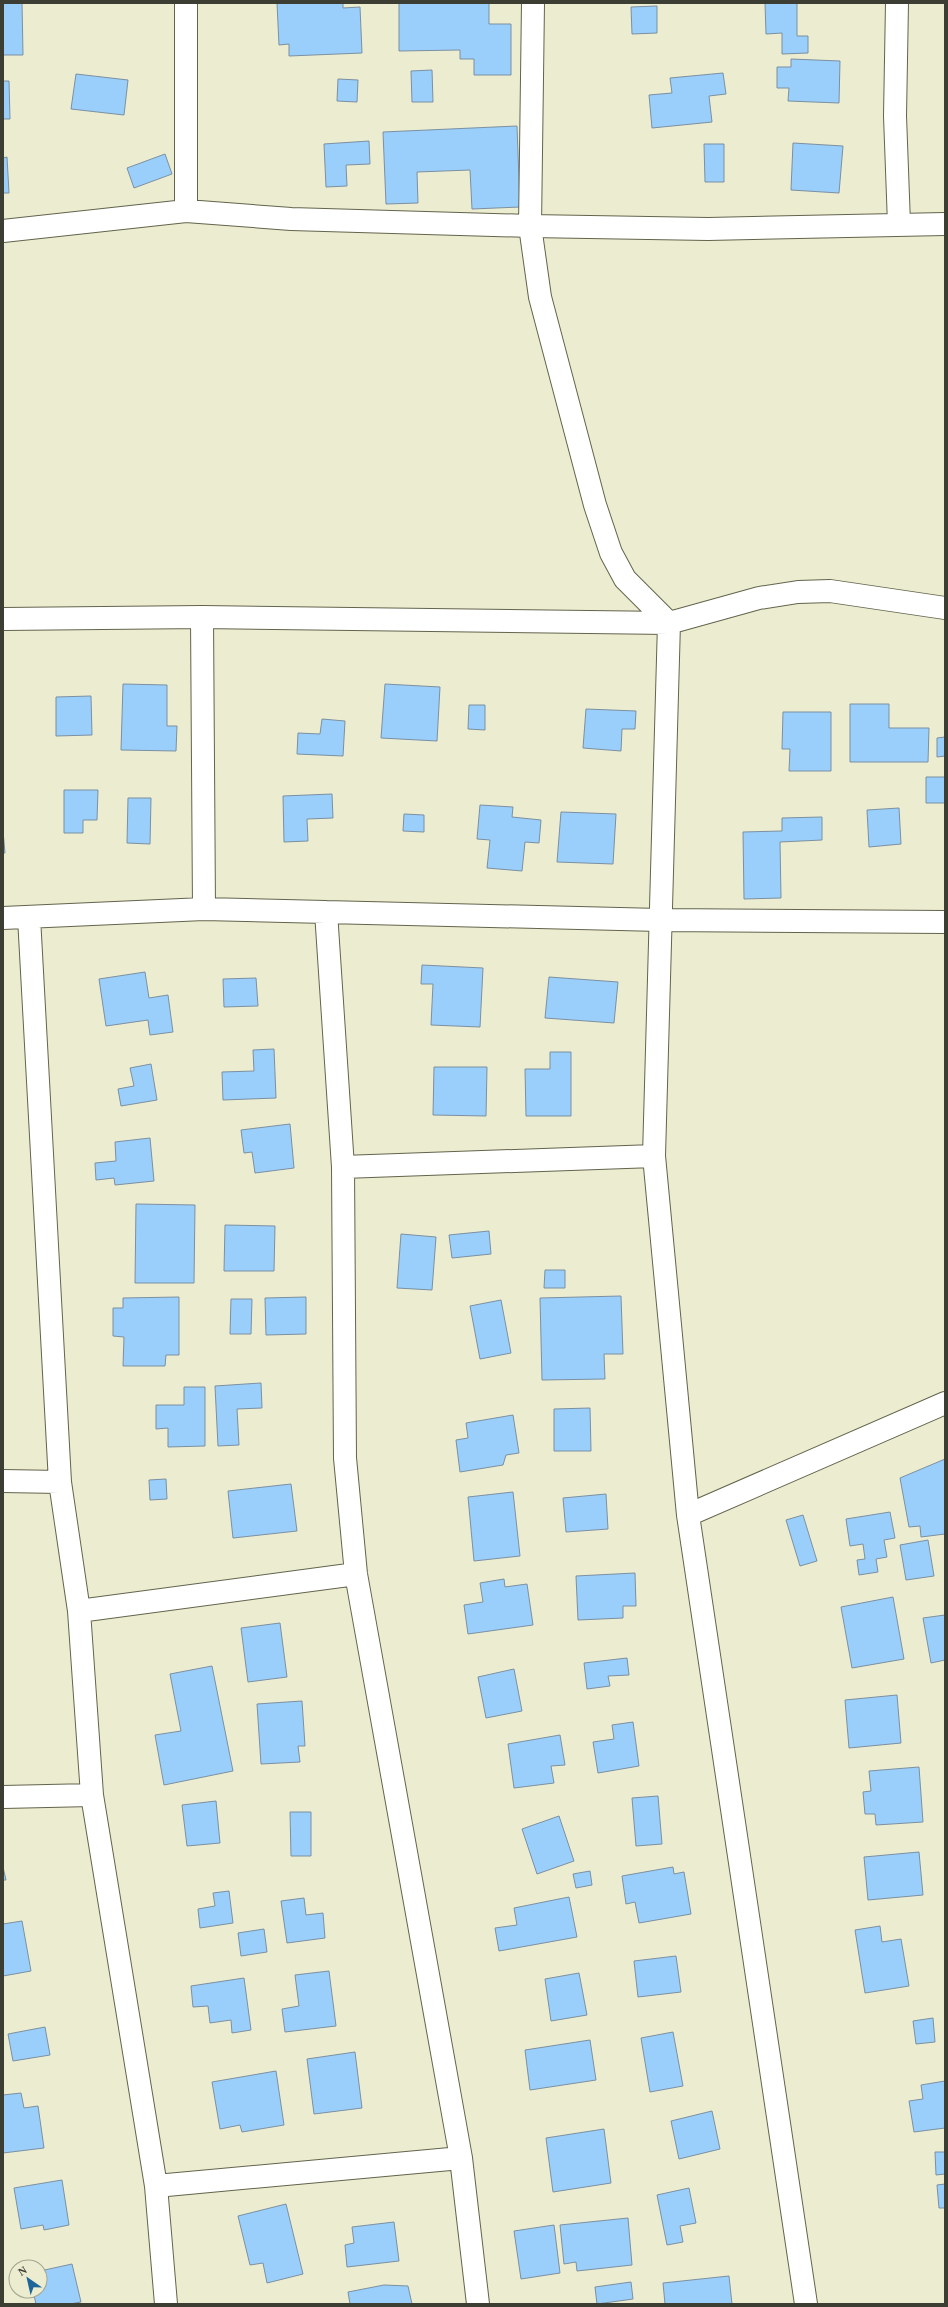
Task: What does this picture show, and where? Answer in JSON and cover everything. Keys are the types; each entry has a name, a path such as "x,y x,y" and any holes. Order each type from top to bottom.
{"street":[{"path":"186,3 186,212"},
{"path":"533,3 530,226 540,297 602,529 611,553 625,579 669,623 654,1156 688,1515 806,2304"},
{"path":"896,3 895,116 899,224"},
{"path":"3,231 186,212 291,219 530,226 708,229 945,224"},
{"path":"3,619 202,617 669,623 759,598 798,592 830,591 945,608"},
{"path":"202,617 204,909"},
{"path":"3,918 204,909 660,920 945,922"},
{"path":"326,912 342,1167 345,1458 356,1574 461,2158 478,2304"},
{"path":"29,917 60,1482 79,1611 92,1795 156,2186 166,2304"},
{"path":"342,1167 654,1156"},
{"path":"688,1515 945,1403"},
{"path":"3,1481 60,1482"},
{"path":"79,1611 356,1574"},
{"path":"3,1797 92,1795"},
{"path":"156,2186 461,2158"}],"building":[{"path":"3,3 22,3 23,55 3,55"},
{"path":"277,3 343,3 343,8 360,7 362,53 289,56 289,44 279,45"},
{"path":"399,3 489,3 489,24 511,24 511,75 474,75 474,59 460,59 460,50 399,51"},
{"path":"765,3 797,3 797,36 808,36 808,53 782,54 782,33 766,34"},
{"path":"657,6 657,33 632,34 631,7"},
{"path":"791,59 840,61 839,103 788,101 789,88 777,88 777,67 791,67"},
{"path":"432,70 433,102 412,102 411,71"},
{"path":"723,73 726,94 709,96 712,122 652,128 649,95 672,93 670,78"},
{"path":"76,74 128,80 124,115 71,109"},
{"path":"338,79 358,80 357,102 337,101"},
{"path":"3,81 9,81 10,119 3,119"},
{"path":"517,126 520,207 472,209 470,170 417,172 418,203 386,204 383,132"},
{"path":"369,141 370,164 346,165 347,186 326,187 324,144"},
{"path":"793,143 843,146 839,193 791,190"},
{"path":"704,144 724,144 724,182 705,182"},
{"path":"165,154 172,174 134,188 127,168"},
{"path":"7,157 9,193 3,193 3,158"},
{"path":"123,684 167,685 167,726 177,726 176,751 121,750"},
{"path":"385,684 440,687 437,741 381,738"},
{"path":"91,696 92,735 56,736 56,697"},
{"path":"850,704 889,704 889,728 929,728 928,762 850,762"},
{"path":"469,705 485,705 485,730 468,729"},
{"path":"586,709 636,711 635,729 622,729 621,751 583,748"},
{"path":"783,712 831,712 831,771 789,771 790,749 782,749"},
{"path":"322,719 345,721 343,756 297,754 298,733 320,734"},
{"path":"945,737 945,756 937,757 937,738"},
{"path":"926,777 945,777 945,803 926,803"},
{"path":"64,790 98,790 97,820 83,820 83,833 64,833"},
{"path":"332,794 333,818 307,819 308,841 284,842 283,796"},
{"path":"128,798 151,798 150,844 127,843"},
{"path":"480,805 513,807 512,817 541,820 539,843 525,842 522,871 487,868 490,840 477,839"},
{"path":"899,808 901,844 869,847 867,810"},
{"path":"561,812 616,814 613,864 557,862"},
{"path":"404,814 424,815 424,832 403,831"},
{"path":"822,817 822,840 780,842 781,898 744,899 743,832 782,831 782,818"},
{"path":"3,831 5,853 3,853"},
{"path":"422,965 483,968 480,1027 431,1025 433,984 421,984"},
{"path":"145,972 149,998 168,995 173,1032 150,1035 148,1020 106,1026 99,979"},
{"path":"549,977 618,982 614,1023 545,1018"},
{"path":"256,978 258,1006 224,1007 223,979"},
{"path":"274,1049 276,1098 223,1100 222,1072 254,1071 253,1050"},
{"path":"550,1052 571,1052 571,1116 526,1116 525,1069 550,1069"},
{"path":"151,1064 157,1100 121,1106 118,1089 134,1086 130,1068"},
{"path":"434,1067 487,1067 486,1116 433,1115"},
{"path":"290,1124 294,1168 255,1173 252,1152 244,1153 241,1130"},
{"path":"150,1138 154,1181 115,1185 114,1178 96,1180 95,1163 116,1161 115,1142"},
{"path":"136,1204 195,1205 194,1283 135,1283"},
{"path":"225,1225 275,1226 274,1271 224,1271"},
{"path":"489,1231 491,1254 452,1258 449,1235"},
{"path":"401,1234 436,1237 432,1290 397,1288"},
{"path":"545,1270 565,1270 565,1288 544,1288"},
{"path":"621,1296 623,1354 604,1354 605,1379 542,1380 540,1298"},
{"path":"179,1297 179,1355 166,1355 165,1366 123,1366 124,1337 113,1336 113,1308 123,1308 123,1298"},
{"path":"306,1297 306,1334 266,1335 265,1298"},
{"path":"231,1299 252,1299 251,1334 230,1334"},
{"path":"501,1300 511,1353 480,1359 470,1306"},
{"path":"261,1383 262,1408 237,1409 239,1445 218,1446 215,1386"},
{"path":"184,1387 205,1387 205,1446 168,1447 168,1428 156,1429 156,1405 184,1405"},
{"path":"590,1408 591,1451 554,1451 554,1409"},
{"path":"513,1415 519,1453 506,1455 503,1465 460,1472 456,1440 468,1438 466,1423"},
{"path":"945,1459 945,1534 921,1537 920,1526 909,1527 900,1478"},
{"path":"166,1479 167,1499 150,1500 149,1480"},
{"path":"291,1484 297,1531 233,1538 228,1491"},
{"path":"513,1492 520,1556 474,1561 468,1497"},
{"path":"606,1494 608,1529 566,1532 563,1498"},
{"path":"890,1512 895,1538 884,1540 887,1557 876,1559 878,1572 859,1575 857,1560 865,1559 863,1544 850,1546 846,1519"},
{"path":"803,1515 817,1561 800,1566 786,1520"},
{"path":"928,1540 934,1576 906,1580 900,1545"},
{"path":"635,1573 636,1606 623,1606 623,1618 578,1620 576,1576"},
{"path":"504,1579 505,1587 527,1584 533,1625 468,1634 464,1605 483,1602 480,1583"},
{"path":"893,1597 904,1659 852,1668 841,1607"},
{"path":"945,1615 945,1660 931,1663 923,1618"},
{"path":"280,1623 287,1677 248,1682 241,1628"},
{"path":"627,1658 629,1675 608,1676 610,1686 587,1689 584,1663"},
{"path":"212,1666 233,1771 164,1785 155,1735 181,1731 170,1674"},
{"path":"514,1669 522,1711 486,1718 478,1677"},
{"path":"897,1695 901,1743 849,1748 845,1700"},
{"path":"302,1701 305,1746 298,1746 300,1762 261,1764 257,1704"},
{"path":"633,1722 639,1766 598,1773 593,1742 614,1739 612,1725"},
{"path":"560,1735 565,1765 551,1766 554,1783 514,1788 508,1744"},
{"path":"919,1767 923,1822 876,1825 875,1814 865,1814 863,1792 871,1791 869,1771"},
{"path":"658,1796 662,1844 636,1846 632,1798"},
{"path":"216,1801 220,1843 187,1846 182,1805"},
{"path":"290,1812 311,1812 311,1856 291,1856"},
{"path":"559,1816 574,1861 537,1874 522,1829"},
{"path":"919,1852 923,1895 868,1900 864,1857"},
{"path":"3,1867 6,1880 3,1880"},
{"path":"673,1867 674,1874 684,1872 691,1914 639,1923 635,1902 626,1904 622,1876"},
{"path":"590,1871 592,1885 576,1888 573,1874"},
{"path":"229,1891 233,1923 200,1928 198,1909 215,1906 213,1893"},
{"path":"569,1897 577,1937 499,1951 495,1928 517,1925 514,1908"},
{"path":"304,1898 306,1915 323,1913 325,1938 287,1943 281,1901"},
{"path":"22,1921 31,1971 3,1976 3,1924"},
{"path":"880,1926 882,1942 901,1939 909,1986 865,1993 855,1930"},
{"path":"264,1929 267,1952 241,1956 238,1933"},
{"path":"676,1956 681,1992 638,1997 634,1961"},
{"path":"329,1971 336,2026 285,2032 282,2009 299,2006 295,1975"},
{"path":"579,1973 587,2015 551,2021 545,1979"},
{"path":"244,1978 251,2030 232,2033 231,2020 210,2023 208,2006 193,2007 191,1986"},
{"path":"933,2018 935,2042 916,2044 913,2021"},
{"path":"45,2027 50,2055 13,2061 8,2034"},
{"path":"673,2032 683,2086 650,2092 641,2038"},
{"path":"590,2040 596,2080 530,2090 525,2050"},
{"path":"355,2052 362,2108 314,2114 307,2059"},
{"path":"276,2071 284,2125 242,2132 240,2125 220,2129 212,2082"},
{"path":"945,2081 945,2128 914,2132 909,2101 923,2099 921,2085"},
{"path":"21,2093 24,2108 38,2106 44,2148 3,2153 3,2095"},
{"path":"712,2111 720,2149 679,2159 671,2121"},
{"path":"604,2129 611,2183 553,2192 546,2138"},
{"path":"935,2152 945,2152 945,2174 936,2175"},
{"path":"62,2180 69,2225 44,2230 43,2225 21,2229 14,2188"},
{"path":"945,2184 945,2208 939,2208 937,2185"},
{"path":"689,2188 696,2223 680,2226 683,2242 667,2245 657,2195"},
{"path":"286,2204 303,2274 267,2283 263,2263 250,2265 238,2216"},
{"path":"628,2218 632,2265 577,2271 576,2262 564,2264 560,2225"},
{"path":"394,2222 399,2261 347,2267 345,2245 354,2243 352,2227"},
{"path":"554,2225 560,2273 521,2279 514,2231"},
{"path":"72,2264 81,2302 70,2304 36,2304 35,2299 48,2299 48,2269"},
{"path":"729,2276 732,2304 665,2304 663,2283"},
{"path":"631,2282 633,2299 597,2304 595,2287"},
{"path":"384,2285 408,2286 412,2304 350,2304 348,2292"}]}
